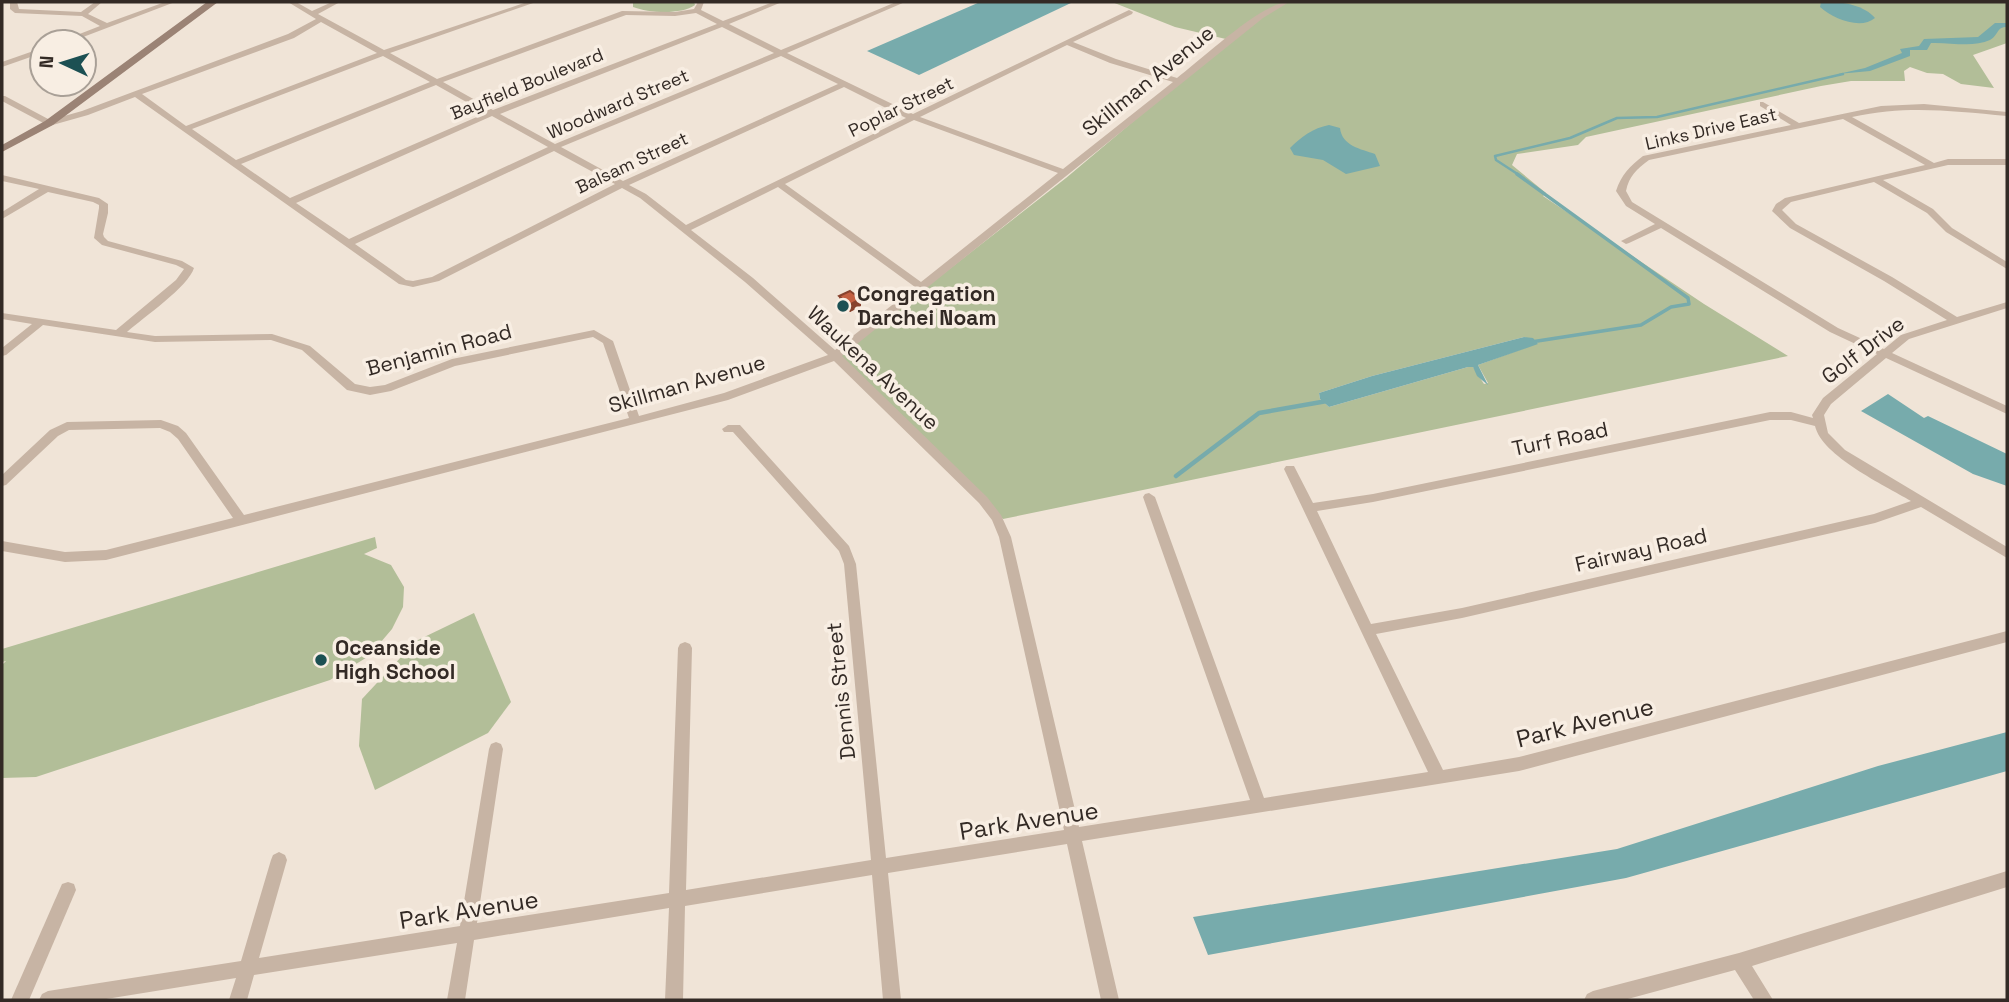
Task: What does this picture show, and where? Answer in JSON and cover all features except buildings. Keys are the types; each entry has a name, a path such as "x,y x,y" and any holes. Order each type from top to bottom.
{"main road":[{"path":"2,149 49,123 214,2"}],"street":[{"path":"14,2 14,9 27,13 83,14 107,26"},
{"path":"83,14 99,2"},
{"path":"98,29 171,2"},
{"name":"Waukena Avenue","path":"291,2 643,196 749,280 835,356 983,500 997,518 1005,537 1110,1000"},
{"path":"2,98 49,123 291,36 337,2"},
{"path":"185,129 384,53 533,2"},
{"path":"625,13 627,2"},
{"name":"Bayfield Boulevard","path":"290,202 494,113 779,2"},
{"name":"Woodward Street","path":"349,243 556,147 902,2"},
{"path":"1261,2 1273,8"},
{"name":"Skillman Avenue","path":"2,546 65,556 106,555 728,396 835,356 1178,81 1273,8 1286,2"},
{"path":"234,164 437,82 625,13 675,14 699,6 725,23 914,117 1064,172"},
{"name":"Poplar Street","path":"685,229 1129,12"},
{"path":"1068,43 1113,61 1178,81"},
{"path":"2,65 28,55"},
{"name":"Balsam Street","path":"435,279 623,184 845,84"},
{"path":"135,94 402,282 413,284 435,279"},
{"path":"1763,104 1797,125"},
{"name":"Links Drive East","path":"2007,114 1924,106 1881,108 1843,115 1646,158 1632,168 1622,183 1621,191 1629,204 1660,225 1834,330 2007,410"},
{"path":"1843,115 1933,166"},
{"path":"1954,320 1888,279 1793,226 1777,211 1779,206 1788,200 1960,160 2007,162"},
{"path":"2,178 85,197 103,204 98,233 105,243 189,268 180,282 119,333"},
{"path":"1877,180 1930,211 1949,230 2007,266"},
{"path":"779,184 922,286"},
{"path":"2,216 48,188"},
{"path":"1626,241 1660,225"},
{"name":"Golf Drive","path":"1819,423 1818,415 1827,401 1905,337 2007,305"},
{"name":"Benjamin Road","path":"2,316 171,339 258,336 290,341 313,352 351,387 370,391 387,388 452,363 594,333 608,341 635,420"},
{"path":"2,353 41,322"},
{"name":"Turf Road","path":"1309,508 1770,416 1791,416 1819,423"},
{"path":"1819,423 1823,435 1841,453 2007,553"},
{"path":"2,482 54,433 67,426 161,424 174,429 182,436 241,520"},
{"name":"Dennis Street","path":"728,429 736,428 844,549 850,564 892,1000"},
{"path":"1290,469 1439,778"},
{"path":"1149,496 1259,807"},
{"name":"Fairway Road","path":"1367,630 1461,613 1875,518 1921,502"},
{"name":"Park Avenue","path":"48,1000 1519,764 2007,637"},
{"path":"674,1000 685,648"},
{"path":"456,1000 496,749"},
{"path":"238,1000 279,860"},
{"path":"1593,1000 1739,961 2007,879"},
{"path":"20,1000 68,890"},
{"path":"1739,961 1764,1000"}],"green space":[{"path":"633,2 694,2 695,5 673,12 656,12 633,7"},
{"path":"1112,2 2007,2 2007,43 1973,55 1994,88 1961,84 1943,74 1927,73 1910,67 1904,71 1905,81 1851,81 1821,86 1586,137 1578,145 1517,154 1512,165 1546,193 1543,196 1704,304 1788,356 1003,519 838,356 1066,178 1230,40 1175,27","holes":["1524,337 1538,343 1478,365 1488,383 1484,384 1473,367 1468,367 1329,407 1320,399 1319,393 1372,376"]},
{"path":"375,537 377,548 364,554 391,565 404,587 403,607 392,629 369,656 330,680 36,777 2,778 2,665 6,661 2,662 2,649"},
{"path":"474,613 511,702 488,733 375,790 359,746 362,699 416,641"}],"water":[{"path":"980,2 1073,2 919,75 867,51"},
{"path":"1821,2 1842,3 1864,9 1875,18 1862,23 1847,22 1820,7"},
{"path":"1995,23 2007,23 2007,27 2001,28 1990,40 1969,44 1931,43 1927,50 1910,50 1910,56 1870,71 1838,74 1865,68 1902,53 1900,49 1919,46 1924,39 1978,37"},
{"path":"1329,125 1340,128 1348,143 1375,154 1380,166 1346,174 1323,160 1294,155 1290,148 1298,140"},
{"path":"1524,337 1533,338 1538,344 1478,365 1488,385 1477,376 1473,367 1468,367 1329,407 1320,399 1319,393 1372,376"},
{"path":"1888,394 1924,418 1928,416 2007,454 2007,486 1973,474 1861,411"},
{"path":"2007,732 2007,771 1626,878 1208,955 1193,917 1617,849 1878,766"}],"waterway":[{"path":"1519,175 1496,160 1495,156 1570,138 1617,118 1657,117 1843,74"},
{"path":"1517,174 1688,298 1689,304 1671,307 1641,325 1531,342"},
{"path":"1176,476 1259,413 1327,401"}],"place":[{"name":"Congregation Darchei Noam","path":"843,306"},
{"name":"Oceanside High School","path":"321,660"}]}
